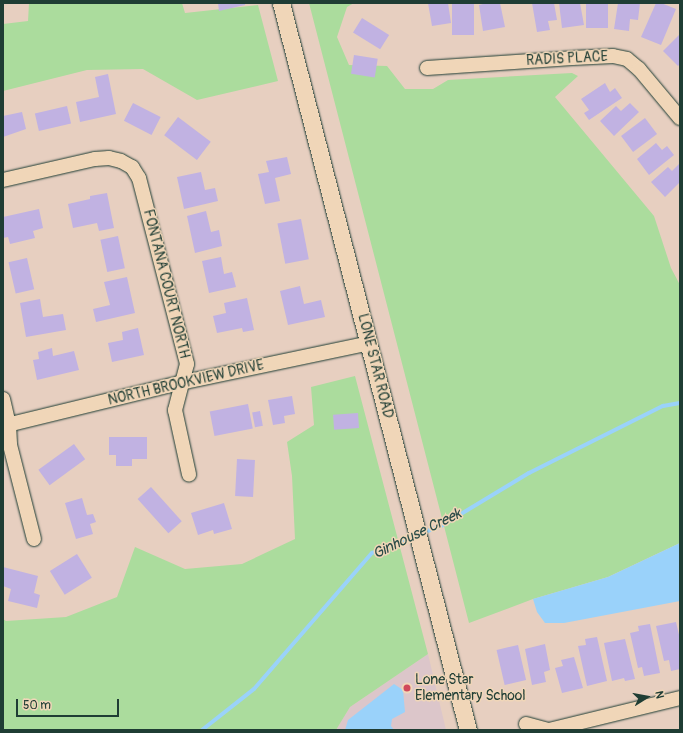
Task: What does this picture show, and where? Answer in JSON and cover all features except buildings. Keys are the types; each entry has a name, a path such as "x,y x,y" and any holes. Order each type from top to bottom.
{"street":[{"name":"LONE STAR ROAD","path":"281,3 370,343 421,550 468,730"},
{"name":"RADIS PLACE","path":"427,68 613,56 627,59 675,99 680,118"},
{"name":"FONTANA COURT NORTH","path":"3,180 108,158 121,161 132,167 139,178 187,364 180,383 175,410 189,474"},
{"name":"NORTH BROOKVIEW DRIVE","path":"6,426 180,383 370,343"},
{"path":"3,399 10,445 34,539"},
{"path":"526,724 549,730 680,698"}],"shaded area":[{"name":"Lone Star Elementary School","path":"428,654 446,730 336,730 350,707"}],"green space":[{"path":"29,3 182,3 185,13 258,5 278,81 197,100 143,69 87,70 3,91 3,24 28,21"},
{"path":"309,3 354,3 347,7 337,37 349,65 387,66 405,89 433,89 448,80 572,73 578,76 555,97 654,216 671,268 680,285 680,543 608,577 533,599 469,623"},
{"path":"355,376 428,654 350,707 336,730 3,730 3,619 6,621 66,617 117,597 135,547 185,569 242,564 295,539 292,476 287,442 314,425 311,387"}],"water":[{"path":"680,543 680,601 564,623 545,623 537,612 533,599 608,577"},
{"path":"394,684 403,690 405,712 392,719 391,726 394,730 345,730 348,720"}],"waterway":[{"name":"Ginhouse Creek","path":"422,533 441,526 529,473 663,406 680,403"},
{"name":"Ginhouse Creek","path":"202,730 254,689 372,553 414,536"}],"place":[{"name":"Lone Star Elementary School","path":"407,688"}]}
